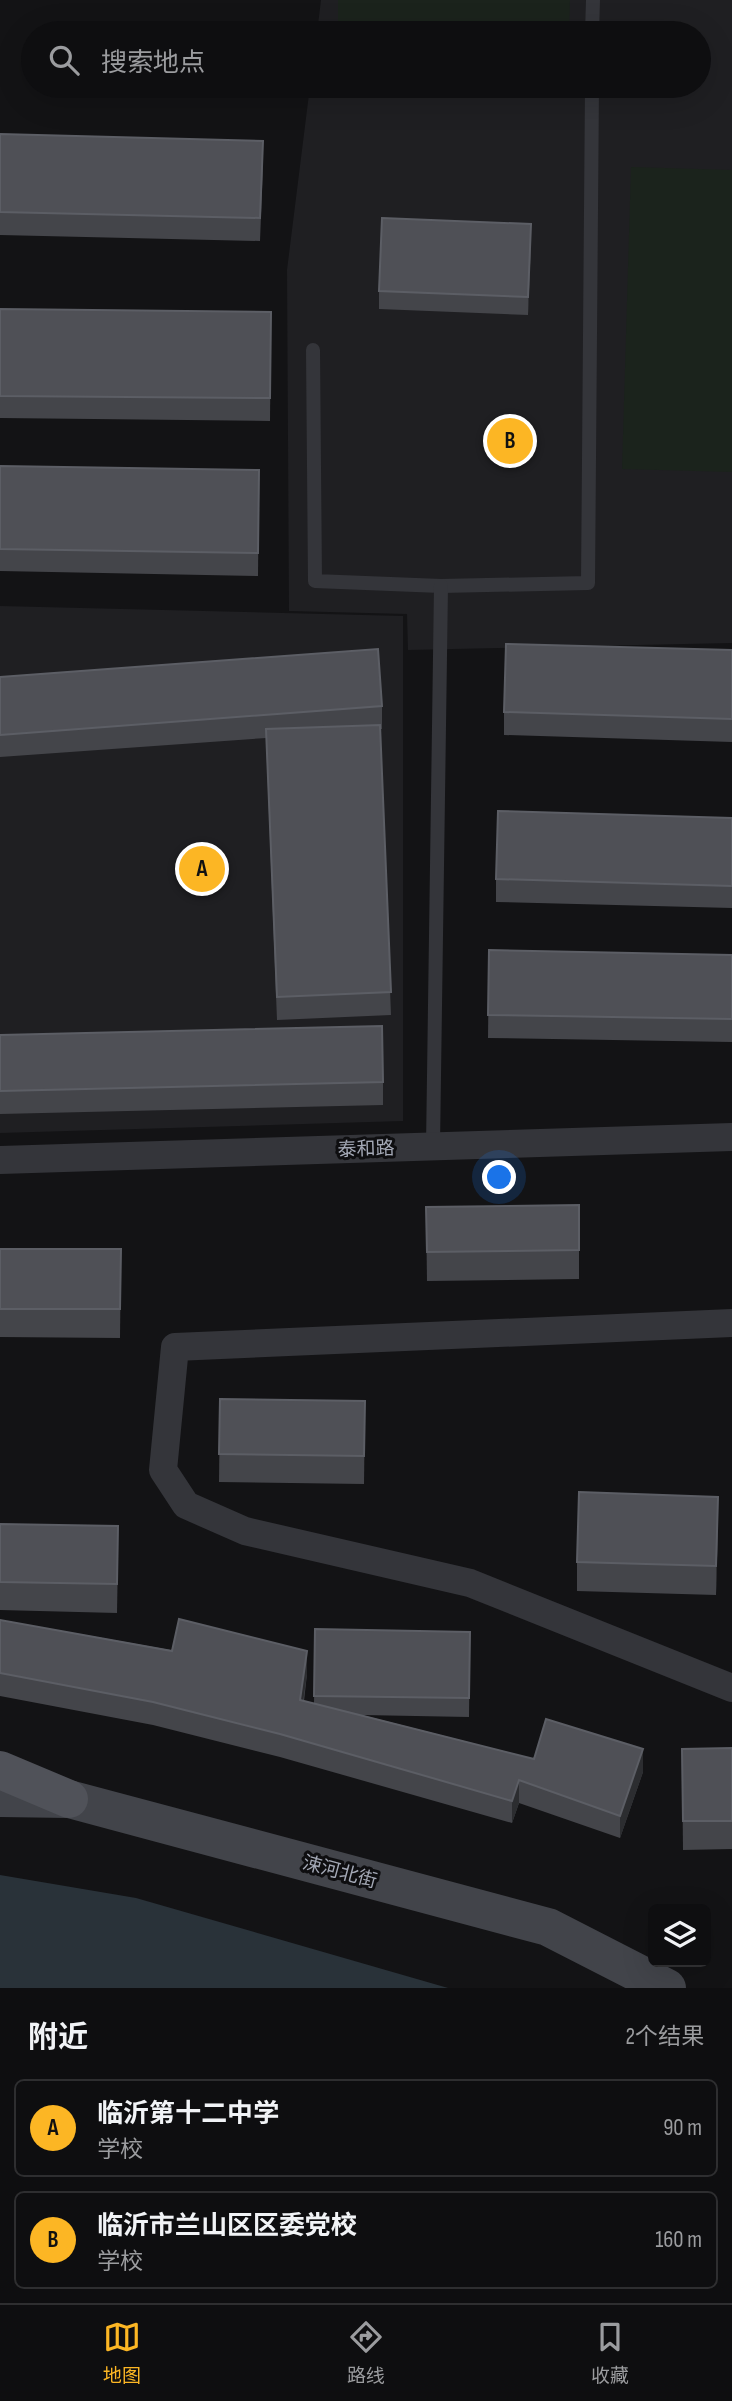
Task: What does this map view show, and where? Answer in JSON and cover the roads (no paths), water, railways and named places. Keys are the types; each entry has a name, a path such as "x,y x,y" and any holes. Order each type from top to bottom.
{"main road":[{"path":"0,1770 69,1799"},
{"name":"涑河北街","path":"0,1798 69,1799 548,1927 667,1988"}],"street":[{"name":"泰和路","path":"0,1160 732,1137"},
{"path":"732,1323 176,1347 163,1470 186,1505 245,1531 470,1583 732,1688"}],"lane":[{"path":"593,0 593,21"},
{"path":"313,350 315,581 441,586 588,583 592,98"},
{"path":"433,1146 441,586"}],"place":[{"name":"临沂市兰山区区委党校","path":"510,441"},
{"name":"临沂第十二中学","path":"202,869"}]}
